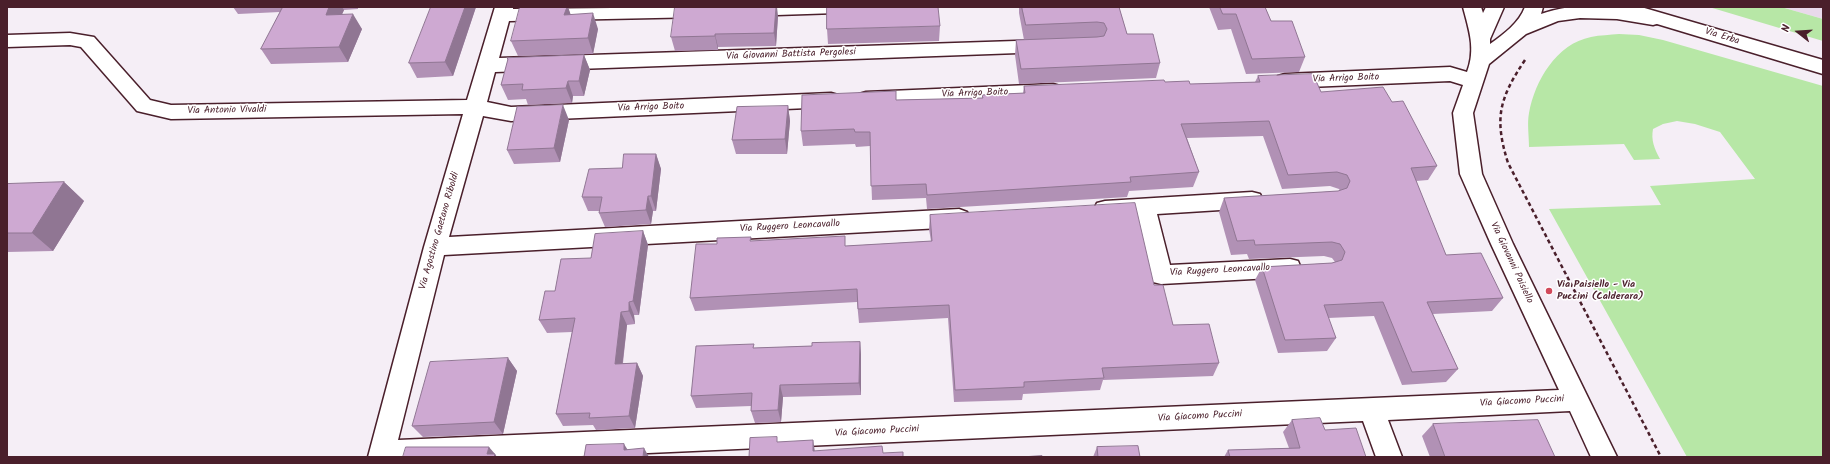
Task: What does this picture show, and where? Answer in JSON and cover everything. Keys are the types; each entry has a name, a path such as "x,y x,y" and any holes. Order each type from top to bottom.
{"street":[{"path":"503,11 723,10 837,7"},
{"path":"1472,7 1481,39 1481,61"},
{"path":"1481,39 1495,7"},
{"path":"1481,61 1519,30 1534,11 1534,7"},
{"name":"Via Erba","path":"1620,7 1823,67"},
{"path":"1646,7 1676,24"},
{"name":"Via Agostino Gaetano Riboldi","path":"388,454 435,247 483,109 488,66 503,11"},
{"path":"1519,30 1557,15 1586,12 1634,15 1676,24"},
{"name":"Via Antonio Vivaldi","path":"7,41 70,39 87,42 144,106 157,110 171,112 483,109"},
{"name":"Via Giovanni Battista Pergolesi","path":"488,66 509,64 1063,46"},
{"name":"Via Giovanni Paisiello","path":"1481,61 1463,113 1471,174 1502,244 1604,457"},
{"name":"Via Arrigo Boito","path":"1267,82 1450,74 1473,82"},
{"name":"Via Arrigo Boito","path":"483,109 511,114 1068,90"},
{"path":"1089,210 1268,199"},
{"name":"Via Ruggero Leoncavallo","path":"1144,207 1161,275 1309,267"},
{"name":"Via Ruggero Leoncavallo","path":"435,247 978,216"},
{"name":"Via Giacomo Puccini","path":"388,454 1576,400"},
{"path":"1371,410 1389,457"}],"path":[{"path":"1526,59 1507,90 1500,121 1504,153 1515,180 1660,457"}],"shaded area":[{"path":"1781,7 1823,7 1823,19"}],"green space":[{"path":"1709,7 1781,7 1823,19 1823,41"},
{"path":"1619,34 1639,35 1663,40 1823,86 1823,457 1687,457 1549,209 1661,205 1650,186 1755,179 1720,132 1695,124 1677,121 1663,124 1653,129 1652,137 1660,159 1634,160 1624,144 1529,147 1529,113 1536,89 1549,66 1567,47 1579,41 1594,36"}],"building":[{"path":"283,7 329,7 326,15 353,14 339,47 261,49"},
{"path":"431,7 465,7 445,62 409,63"},
{"path":"520,7 567,7 564,15 593,13 588,38 511,41"},
{"path":"675,7 776,7 774,33 715,34 715,36 671,37"},
{"path":"827,7 938,7 940,26 827,29"},
{"path":"1022,7 1119,7 1127,34 1153,34 1160,63 1021,69 1016,40 1097,37 1104,36 1107,29 1104,23 1097,22 1026,25"},
{"path":"1220,7 1265,7 1271,21 1292,21 1305,57 1252,59 1236,14 1223,14"},
{"path":"584,55 579,81 568,81 566,88 522,90 523,84 501,85 507,58"},
{"path":"1313,74 1321,92 1383,87 1392,102 1403,101 1437,166 1411,168 1446,255 1481,253 1503,298 1427,302 1458,369 1412,372 1383,302 1324,305 1336,338 1285,340 1262,267 1332,263 1342,260 1345,252 1340,244 1332,242 1255,245 1254,240 1237,241 1224,198 1338,191 1347,188 1350,181 1347,175 1337,172 1288,175 1269,121 1181,124 1199,172 1130,177 1131,182 927,195 926,184 871,186 870,132 855,132 854,129 801,131 802,95 896,91 896,100 983,98 982,95 1025,93 1024,86 1164,80 1165,82 1189,81 1190,84 1260,82 1258,76"},
{"path":"563,105 554,148 507,150 517,107"},
{"path":"788,106 785,139 732,140 737,107"},
{"path":"624,154 656,154 651,196 648,196 646,210 599,213 602,197 582,197 589,169 622,168"},
{"path":"64,182 32,233 7,233 7,184"},
{"path":"1135,203 1154,285 1163,285 1173,325 1209,324 1219,363 1102,368 1104,378 1024,382 1024,387 955,390 949,305 858,309 857,289 690,298 696,244 717,244 717,238 751,237 750,241 845,236 845,246 932,241 930,215"},
{"path":"643,231 633,301 629,302 629,311 621,312 615,364 637,363 629,416 589,418 590,413 556,414 575,318 539,320 545,291 555,291 561,259 591,258 595,234"},
{"path":"860,342 859,383 780,385 778,410 751,411 752,393 691,396 696,346 754,344 753,348 812,346 812,343"},
{"path":"508,358 494,422 412,426 430,362"},
{"path":"1320,418 1325,430 1356,428 1366,457 1230,457 1228,450 1300,448 1292,420"},
{"path":"1538,420 1555,457 1445,457 1433,424"},
{"path":"777,437 777,442 813,440 813,451 882,446 883,453 903,452 903,457 749,457 750,438"},
{"path":"624,444 624,450 644,448 643,457 584,457 586,445"},
{"path":"1138,446 1140,457 1098,457 1097,447"},
{"path":"406,447 489,447 487,454 495,454 494,457 403,457"}],"place":[{"name":"Via Paisiello - Via Puccini (Calderara)","path":"1549,291"}]}
